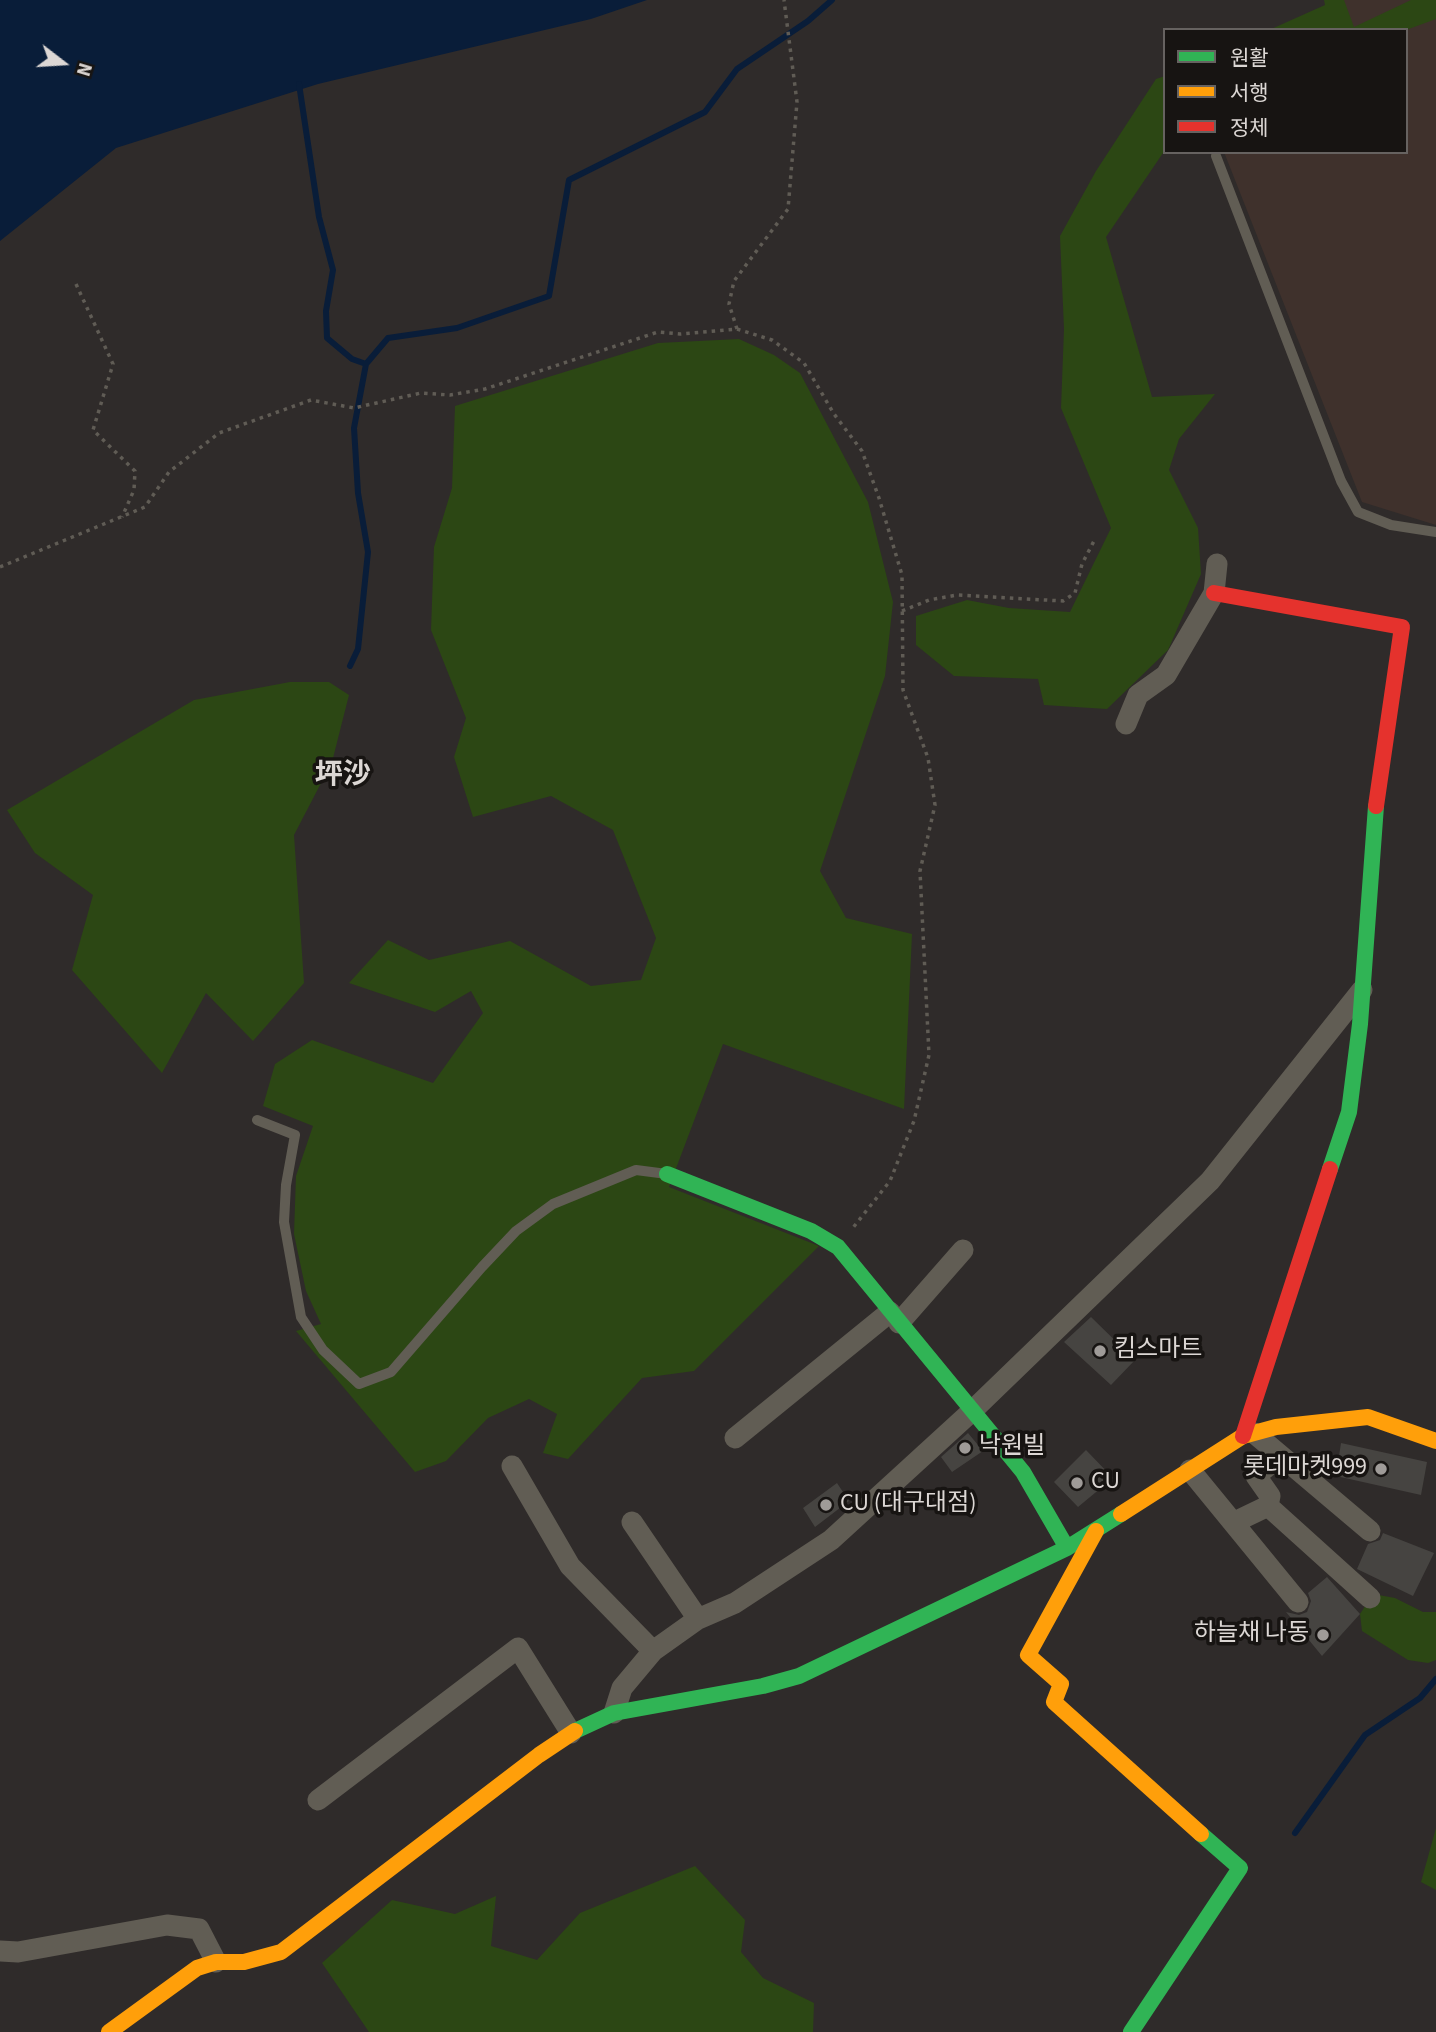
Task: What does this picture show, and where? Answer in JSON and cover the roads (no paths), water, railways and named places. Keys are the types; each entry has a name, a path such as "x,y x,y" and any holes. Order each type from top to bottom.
{"street":[{"path":"1126,724 1138,695 1166,675 1214,593 1217,564"},
{"path":"1214,593 1402,627 1375,812 1363,989 1349,1112 1248,1435"},
{"path":"614,1713 622,1688 653,1651 698,1619 735,1603 831,1540 971,1412 1210,1181 1363,989"},
{"path":"667,1174 811,1231 838,1247 1023,1472 1067,1548"},
{"path":"735,1438 895,1317 963,1250"},
{"path":"108,2032 175,1981 197,1968 216,1962 244,1962 281,1952 571,1733 614,1713 763,1686 799,1676 1067,1548 1248,1435 1276,1427 1368,1417 1436,1441"},
{"path":"1248,1435 1280,1456 1370,1531"},
{"path":"1268,1506 1270,1496 1256,1476 1280,1456"},
{"path":"512,1466 570,1566 653,1651"},
{"path":"1194,1468 1241,1520 1299,1598 1194,1468"},
{"path":"1241,1520 1268,1506"},
{"path":"1268,1506 1370,1598"},
{"path":"632,1522 698,1619"},
{"path":"1097,1529 1028,1655 1061,1684 1054,1702 1240,1868 1201,1931 1131,2032"},
{"path":"318,1800 518,1648 571,1733"},
{"path":"0,1951 18,1952 167,1926 199,1929 216,1962"}],"lane":[{"path":"1216,156 1341,481 1357,512 1391,525 1436,532"},
{"path":"257,1121 295,1135 286,1185 284,1222 301,1317 323,1350 359,1384 391,1372 516,1231 553,1204 636,1170 667,1174"}],"water":[{"path":"0,0 647,0 591,19 318,84 116,148 0,241"}],"waterway":[{"path":"350,666 358,649 368,552 358,493 354,428 366,364 388,338 457,328 549,296 569,180 705,112 737,69 808,21 832,0"},
{"path":"299,84 319,217 333,270 326,311 327,338 352,359 366,364"},
{"path":"1295,1833 1365,1735 1420,1698 1436,1679"}],"place":[{"name":"킴스마트","path":"1100,1351"},
{"name":"낙원빌","path":"965,1448"},
{"name":"롯데마켓999","path":"1381,1469"},
{"name":"CU","path":"1077,1483"},
{"name":"CU (대구대점)","path":"826,1505"},
{"name":"하늘채 나동","path":"1323,1635"}],"district":[{"name":"坪沙","path":"343,777"}]}
